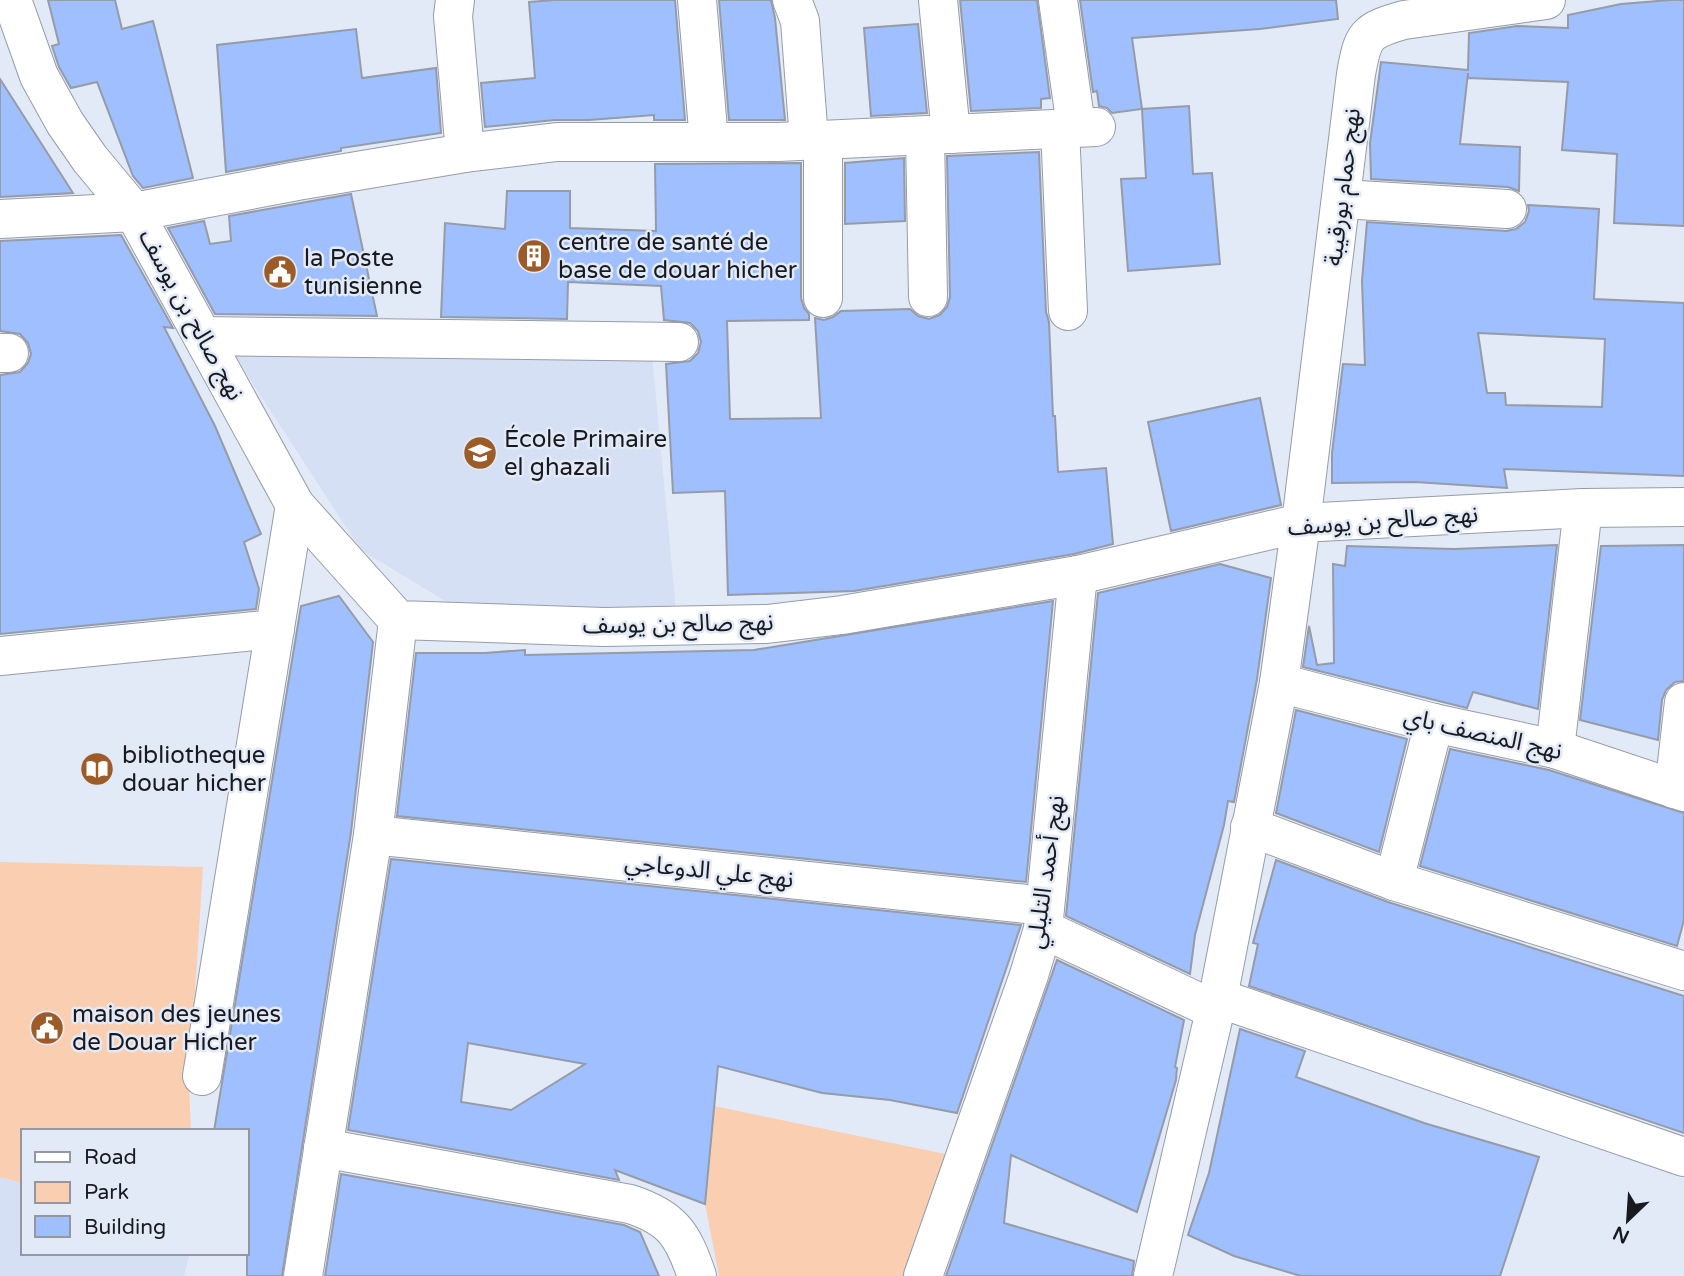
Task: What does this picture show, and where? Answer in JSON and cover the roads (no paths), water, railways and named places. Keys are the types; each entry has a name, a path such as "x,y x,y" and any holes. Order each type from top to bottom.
{"street":[{"name":"نهج صالح بن يوسف","path":"12,0 39,76 90,159 134,212 295,505 398,620 604,627 767,624 842,615 1078,575 1301,523 1583,508 1684,507"},
{"path":"455,0 453,16 465,153"},
{"path":"697,0 709,141"},
{"path":"792,0 800,21 816,140 823,298"},
{"path":"928,297 938,135 938,0"},
{"path":"1058,0 1077,127 1068,311"},
{"name":"نهج حمام بورقيبة","path":"1153,1276 1217,1004 1279,683 1356,74 1362,45 1369,34 1382,26 1404,20 1546,0"},
{"path":"0,219 134,212 465,153 557,142 816,140 1077,127"},
{"path":"1342,199 1507,209"},
{"path":"203,336 679,342"},
{"path":"202,1076 295,505"},
{"path":"1555,749 1583,508"},
{"name":"نهج أحمد التليلي","path":"923,1276 1044,917 1078,575"},
{"path":"303,1276 373,835 398,620"},
{"path":"0,656 275,629"},
{"name":"نهج المنصف باي","path":"1279,683 1434,723 1555,749 1679,790"},
{"path":"1679,790 1684,702"},
{"path":"1394,881 1434,723"},
{"path":"1250,827 1394,881 1682,963"},
{"name":"نهج علي الدوعاجي","path":"373,835 1044,917 1217,1004 1684,1157"},
{"path":"323,1148 630,1204 651,1211 668,1221 678,1234 697,1276"}],"place":[{"name":"centre de santé de base de douar hicher","path":"534,256"},
{"name":"la Poste tunisienne","path":"280,272"},
{"name":"École Primaire el ghazali","path":"480,453"},
{"name":"bibliotheque douar hicher","path":"97,769"},
{"name":"maison des jeunes de Douar Hicher","path":"47,1028"}]}
